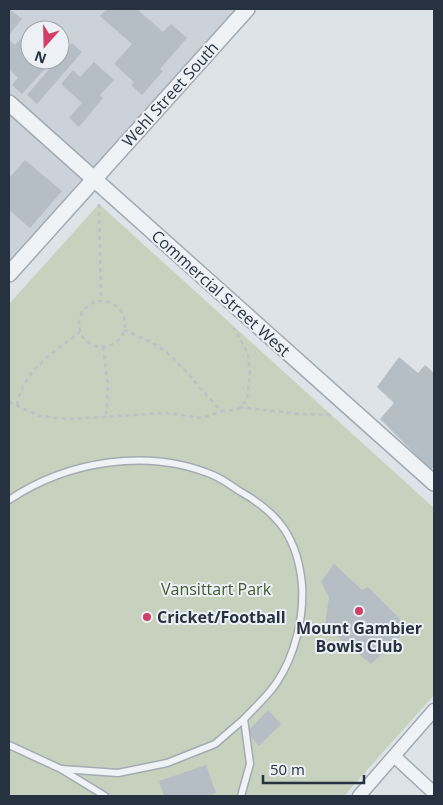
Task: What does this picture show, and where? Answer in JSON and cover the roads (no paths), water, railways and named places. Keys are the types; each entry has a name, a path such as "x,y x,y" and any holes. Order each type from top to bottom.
{"street":[{"name":"Wehl Street South","path":"9,274 247,9"},
{"name":"Commercial Street West","path":"9,103 434,483"},
{"path":"358,796 434,710"},
{"path":"394,756 434,793"}],"lane":[{"path":"9,500 28,487 79,467 129,460 174,464 215,476 259,502 283,526 300,560 303,605 296,641 277,682 244,720 215,744 167,763 118,774 61,769"},
{"path":"241,796 250,764 244,720"},
{"path":"9,745 61,769 105,796"}],"place":[{"name":"Mount Gambier Bowls Club","path":"359,611"},
{"name":"Cricket/Football","path":"147,617"}],"park label":[{"name":"Vansittart Park","path":"216,589"}]}
